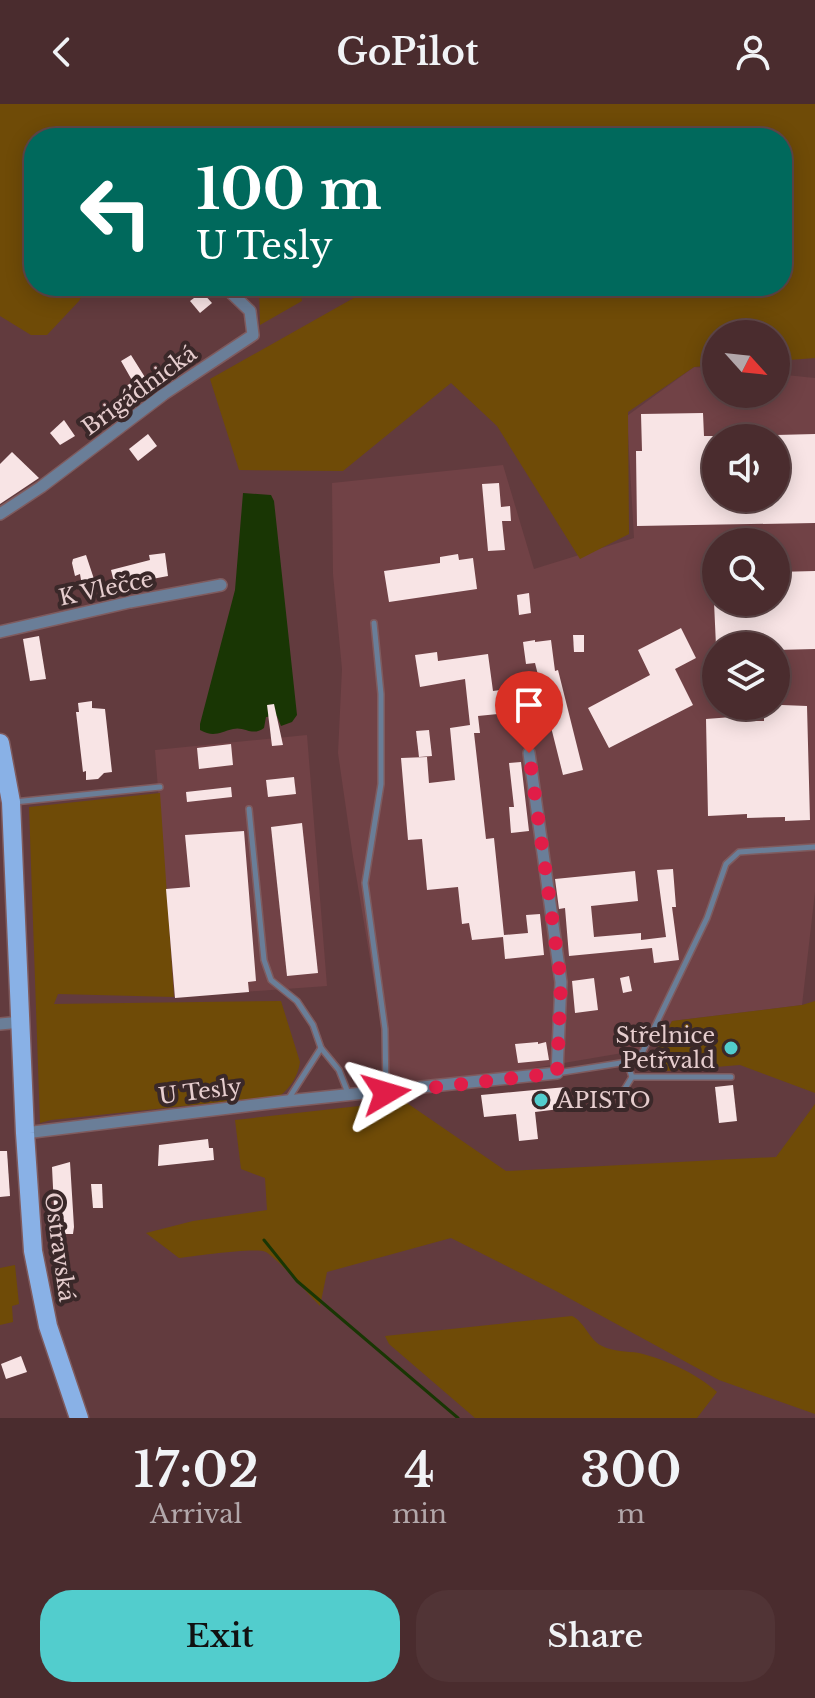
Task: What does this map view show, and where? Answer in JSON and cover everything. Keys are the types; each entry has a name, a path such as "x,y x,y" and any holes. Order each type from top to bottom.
{"main road":[{"name":"Ostravská","path":"0,743 11,802 29,1214 39,1287 59,1365 79,1418"}],"street":[{"name":"Brigádnická","path":"0,514 41,487 164,394 253,335 250,311 234,296"},
{"name":"K Vlečce","path":"0,632 221,585"},
{"path":"529,753 561,982 557,1073"},
{"path":"0,1024 21,1022"},
{"name":"U Tesly","path":"25,1133 349,1094 384,1093 557,1073"}],"lane":[{"path":"374,623 381,694 381,784 365,883 385,1029 384,1093"},
{"path":"11,802 160,787"},
{"path":"249,809 264,960 271,980 297,1001 313,1025 321,1048 339,1070 349,1094"},
{"path":"557,1073 627,1062 643,1051 707,918 731,857 739,852 815,847"},
{"path":"287,1101 321,1048"},
{"path":"627,1062 632,1077"},
{"path":"632,1077 731,1077"},
{"path":"619,1098 632,1077"}],"shaded area":[{"path":"0,104 815,104 815,358 790,360 790,320 702,320 702,366 694,367 628,412 629,534 580,559 497,426 451,383 343,471 239,470 210,379 357,296 792,296 792,128 24,128 24,296 82,296 47,335 31,335 0,316"},
{"path":"259,296 301,296 302,301 260,325"},
{"path":"694,367 702,368 702,408 790,408 790,375 815,378 815,892 802,1005 672,1021 661,1042 634,1051 428,1086 391,1084 338,753 342,669 333,574 332,483 503,465 534,569 634,538 627,416"},
{"path":"243,493 271,495 274,501 297,715 292,722 281,726 277,716 266,717 264,728 256,732 237,728 209,734 200,730 200,724 235,590"},
{"path":"307,735 327,986 174,997 155,750"},
{"path":"160,793 174,997 58,994 54,1004 281,1001 300,1062 298,1072 280,1096 40,1123 29,807"},
{"path":"815,1001 815,1093 740,1065 654,1072 652,1059 672,1021"},
{"path":"404,1101 506,1171 776,1157 815,1104 815,1414 719,1380 451,1238 327,1272 320,1306 266,1252 239,1251 179,1258 146,1233 193,1221 267,1210 265,1178 241,1169 235,1120"},
{"path":"15,1265 19,1304 12,1306 13,1322 0,1325 0,1268"},
{"path":"572,1316 602,1346 670,1363 691,1373 717,1392 697,1418 475,1418 389,1344 385,1336"}],"building":[{"path":"197,296 206,296 212,303 200,313 190,301"},
{"path":"131,355 153,390 134,402 124,387 133,382 121,361"},
{"path":"703,413 702,512 790,512 790,435 815,434 815,523 637,526 636,451 642,451 641,414"},
{"path":"64,420 75,436 60,445 50,433"},
{"path":"148,434 157,446 138,461 129,449"},
{"path":"12,452 39,478 0,504 0,464"},
{"path":"499,483 501,507 510,506 511,521 502,521 505,550 488,551 482,484"},
{"path":"165,553 168,576 115,586 111,570 150,560 149,555"},
{"path":"458,554 459,560 473,558 477,589 389,602 384,571 440,563 440,557"},
{"path":"86,555 94,579 85,581 81,580 80,574 75,576 72,563 73,559"},
{"path":"815,571 815,649 790,650 790,632 715,632 715,616 790,616 790,572"},
{"path":"529,593 531,613 519,615 517,595"},
{"path":"681,628 696,658 675,669 693,705 609,748 588,708 650,675 638,650"},
{"path":"573,635 584,635 584,652 574,652"},
{"path":"39,636 46,679 30,681 23,639"},
{"path":"551,640 555,671 558,670 583,770 563,775 535,663 526,664 523,642"},
{"path":"437,652 438,661 488,654 493,691 515,688 518,712 478,716 480,733 474,733 486,839 494,838 504,935 528,933 526,915 540,914 544,955 505,959 503,937 472,940 469,923 462,924 458,887 427,890 422,839 408,840 401,758 427,757 429,783 455,780 450,728 470,725 465,679 420,687 415,655"},
{"path":"92,701 92,708 105,709 112,772 104,773 98,779 86,780 76,712 79,712 78,703"},
{"path":"274,704 283,745 272,746 267,705"},
{"path":"790,705 807,706 810,820 747,818 747,814 708,816 706,720 790,720"},
{"path":"429,730 432,756 419,757 416,731"},
{"path":"231,744 233,765 199,769 197,748"},
{"path":"521,762 529,831 511,833 509,807 514,807 509,763"},
{"path":"294,777 296,794 268,797 266,780"},
{"path":"231,787 232,797 187,802 186,792"},
{"path":"302,823 318,973 287,976 271,827"},
{"path":"244,831 256,981 248,982 249,992 175,998 166,889 190,887 185,835"},
{"path":"673,869 676,907 672,907 679,960 654,963 652,948 569,956 565,908 559,909 555,879 635,871 638,901 591,906 594,937 641,933 641,940 666,937 657,870"},
{"path":"629,976 632,991 623,993 620,978"},
{"path":"594,978 598,1010 575,1013 572,981"},
{"path":"546,1042 549,1060 518,1063 515,1044"},
{"path":"733,1085 737,1121 719,1123 715,1087"},
{"path":"566,1087 568,1108 535,1112 538,1139 519,1141 516,1114 484,1117 481,1095"},
{"path":"208,1139 214,1160 158,1166 159,1145"},
{"path":"0,1151 7,1151 10,1196 0,1197"},
{"path":"70,1162 74,1227 73,1234 64,1234 63,1227 55,1228 52,1167"},
{"path":"91,1184 102,1184 103,1208 93,1208"},
{"path":"21,1356 27,1372 6,1379 1,1364"}],"waterway":[{"path":"264,1240 297,1281 458,1418"}],"place":[{"name":"Střelnice Petřvald","path":"731,1048"},
{"name":"APISTO","path":"541,1100"}],"route":[{"path":"386,1093 557,1073 561,982 529,753"}]}
